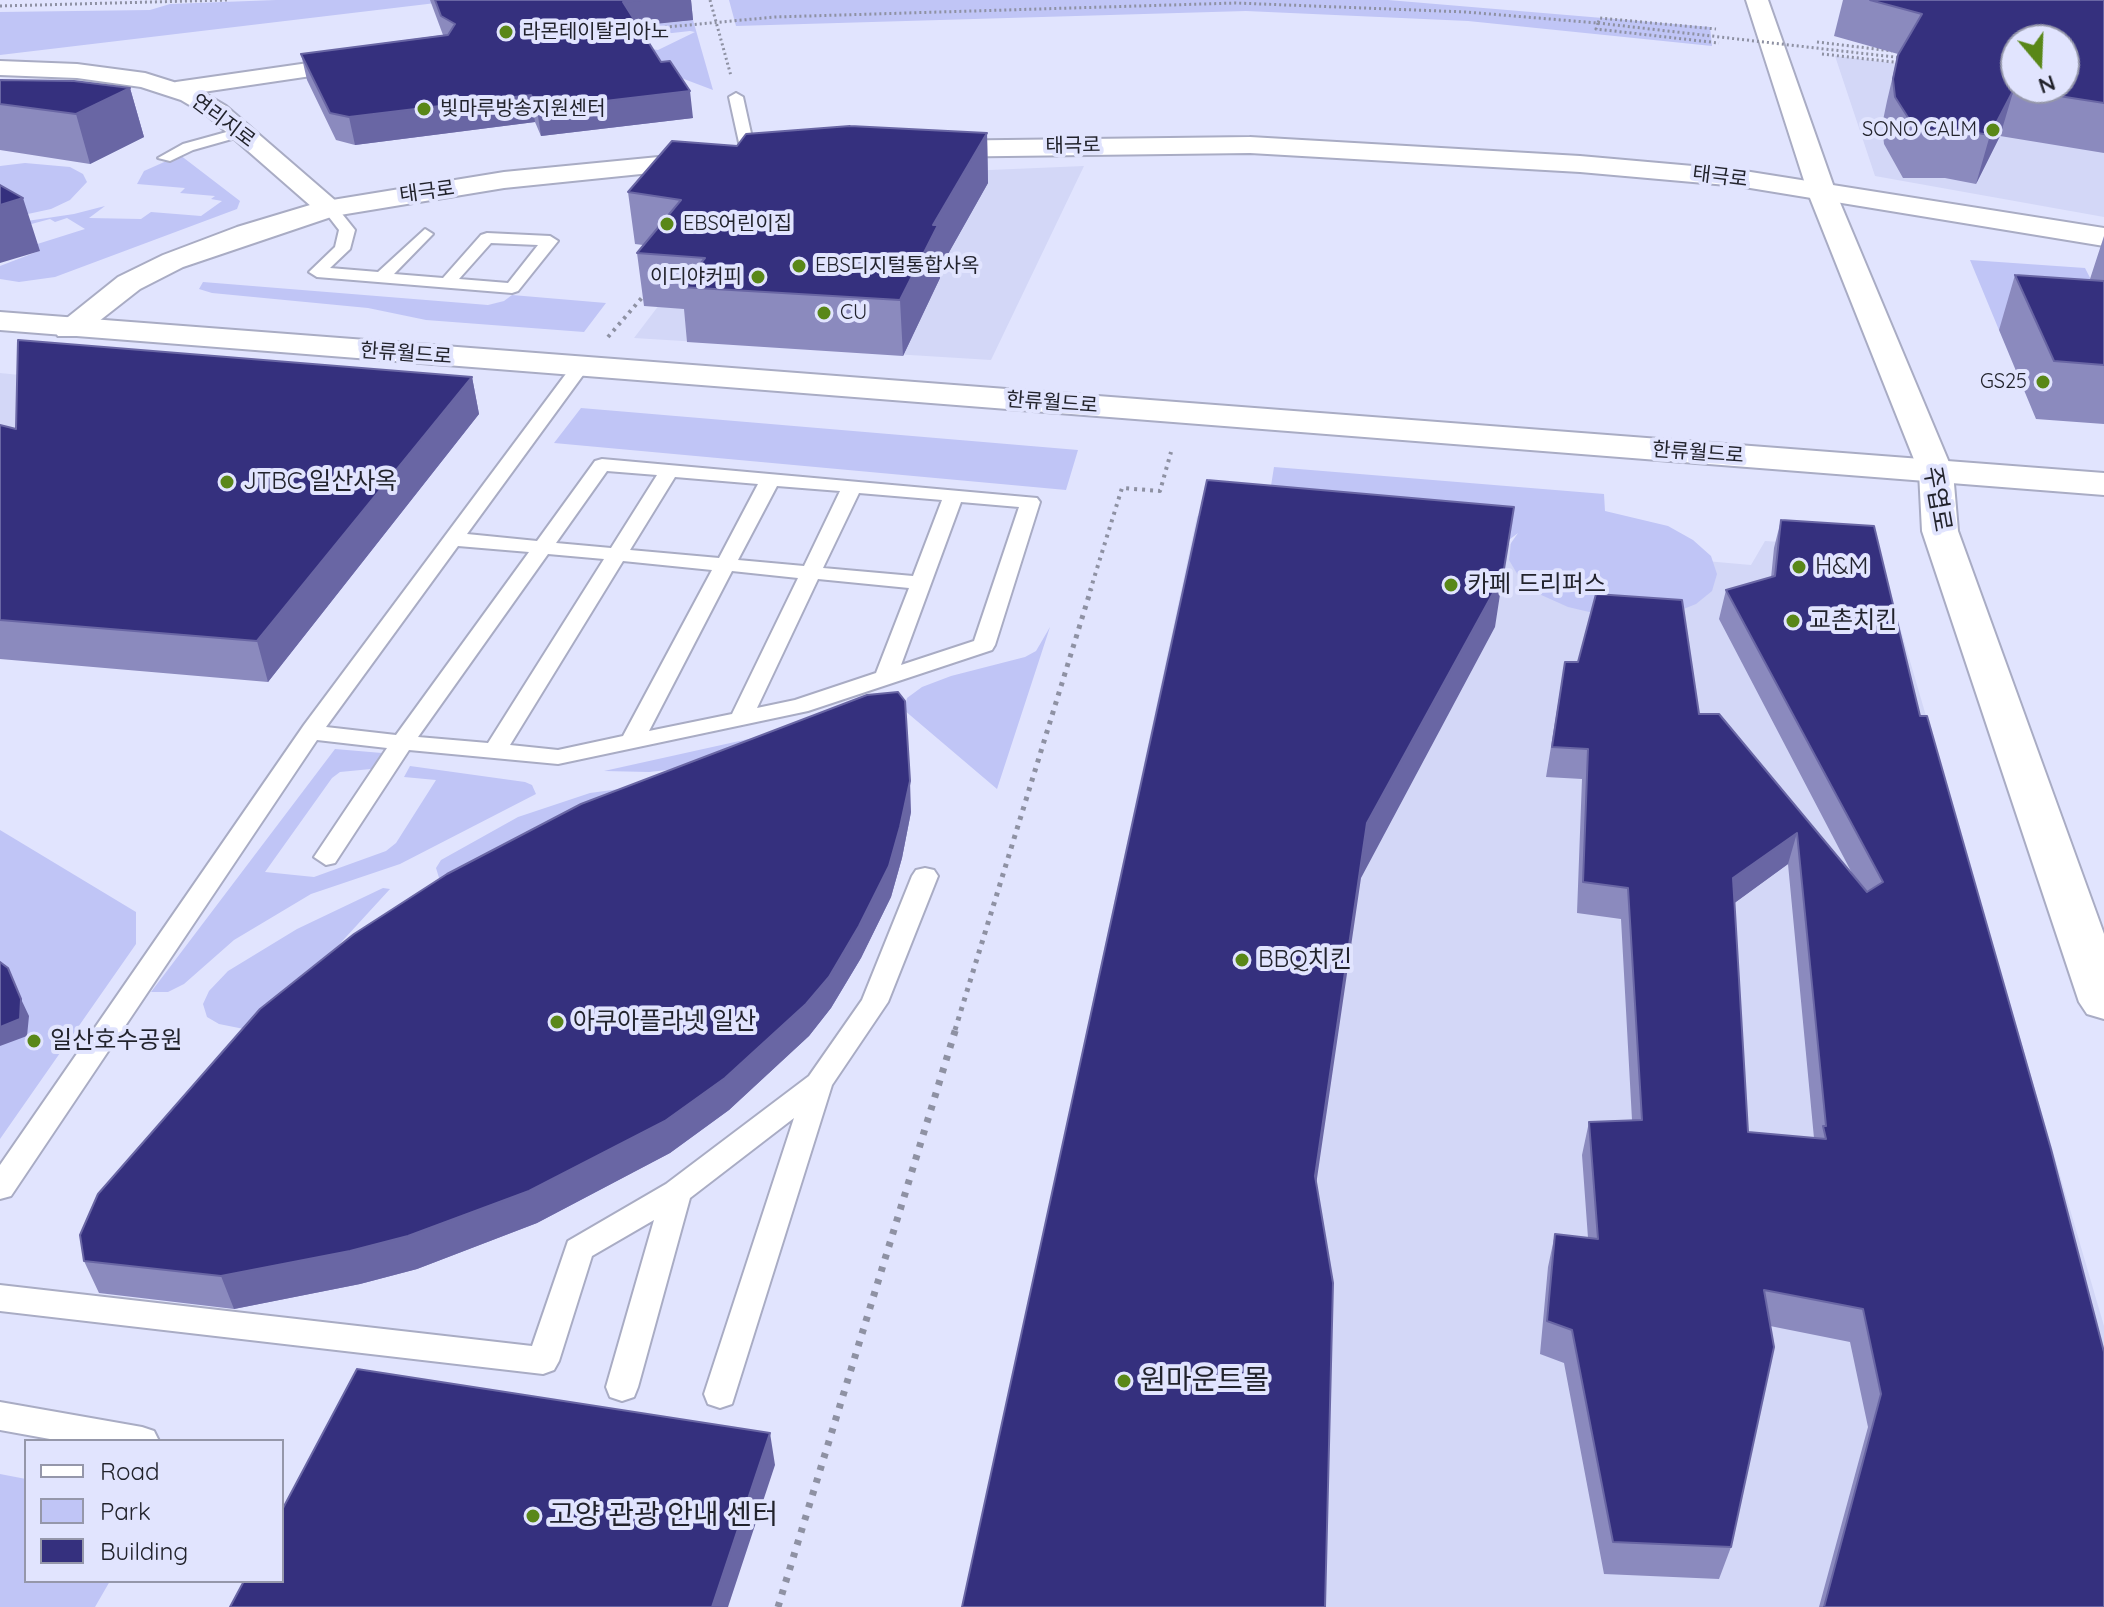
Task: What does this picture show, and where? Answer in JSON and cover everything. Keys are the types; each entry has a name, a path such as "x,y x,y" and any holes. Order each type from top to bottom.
{"street":[{"name":"주엽로","path":"1757,0 1822,193 1936,472 1940,531 2104,1002"},
{"path":"176,89 383,59"},
{"name":"연리지로","path":"0,68 77,71 145,80 176,89 217,111 330,208"},
{"name":"태극로","path":"894,150 1250,145 1595,165 1738,178 2104,237"},
{"name":"태극로","path":"69,329 129,283 173,261 247,233 330,208 504,180 759,156"},
{"name":"한류월드로","path":"0,321 69,329 2104,484"}],"lane":[{"path":"736,97 759,156"},
{"path":"165,158 188,147 241,132"},
{"path":"330,208 347,230 342,249 317,272 382,277 447,283 512,288 550,241 487,238 447,283"},
{"path":"382,277 425,234"},
{"path":"0,1188 311,732 580,367"},
{"path":"311,732 402,742 558,757 800,706 984,645 1030,502 602,465 402,742 326,857"},
{"path":"495,751 669,471"},
{"path":"632,741 770,480"},
{"path":"741,718 852,487"},
{"path":"886,677 953,496"},
{"path":"453,539 921,583"},
{"path":"720,1394 819,1083 875,1002 925,876"},
{"path":"0,1298 543,1361 579,1249 677,1192 819,1083"},
{"path":"622,1387 677,1192"},
{"path":"0,1416 131,1439"}],"path":[{"path":"2,6 227,0"},
{"path":"710,0 716,22"},
{"path":"978,0 985,10"},
{"path":"633,31 716,22 1236,3 1466,12 1598,23 1906,58"},
{"path":"1716,29 1600,18 1596,29 1719,43"},
{"path":"1817,42 1904,53"},
{"path":"1822,54 1915,65"},
{"path":"603,343 651,287"},
{"path":"778,1607 1122,488 1160,491 1171,452"}],"shaded area":[{"path":"1835,56 1958,71 2000,83 2000,104 2080,104 2080,90 2104,93 2104,217 1875,176"},
{"name":"EBS디지털통합사옥","path":"1084,166 991,360 634,338 754,180"},
{"path":"0,373 30,376 0,561"},
{"path":"1197,516 1751,565 1765,541 1877,548 2104,1326 2104,1607 963,1607"}],"green space":[{"path":"276,0 461,0 0,55 0,12 150,10 170,4"},
{"path":"729,0 1388,0 1710,27 1712,46 1468,21 1246,11 736,26"},
{"path":"693,20 713,90 668,73 642,47 658,50 695,32 690,31 359,68 226,89 204,79 447,44"},
{"path":"180,155 240,201 237,209 55,277 19,282 0,279 0,266 39,251 31,246 85,229 67,218 55,222 50,219 9,230 0,225 105,206 89,218 141,219 151,212 201,216 222,201 211,199 215,196 180,193 185,188 137,184 144,171"},
{"path":"25,163 70,167 83,174 87,182 70,200 51,209 0,220 0,166"},
{"path":"1970,260 2085,268 2104,305 1999,330"},
{"path":"203,282 488,305 504,301 512,295 606,303 584,332 426,320 368,308 212,293 199,289"},
{"path":"581,408 1078,450 1066,490 554,443"},
{"path":"1274,467 1604,494 1605,511 1668,526 1693,540 1711,556 1717,574 1712,591 1696,604 1671,614 1602,615 1568,607 1539,594 1519,577 1509,560 1511,543 1518,533 1505,543 1270,492"},
{"path":"1050,627 997,789 904,710 907,698 922,687 951,676 1025,657 1036,651"},
{"path":"771,734 714,765 649,772 604,771"},
{"path":"335,749 382,753 371,769 340,772 332,778 265,872 314,877 386,851 396,843 436,780 404,777 410,766 525,782 532,785 536,794 400,864 311,894 234,940 184,984 168,992 151,992"},
{"path":"641,786 440,881 436,868 441,860 518,817 590,793"},
{"name":"일산호수공원","path":"0,830 136,912 136,944 0,1139"},
{"path":"383,888 390,889 259,1032 219,1024 207,1017 203,1004 209,991 228,971 297,929"},
{"path":"0,1474 24,1479 24,1583 109,1583 95,1607 0,1607"}],"building":[{"path":"435,0 642,0 623,2 661,62 670,61 690,91 537,109 531,95 349,117 330,113 301,54 448,35 455,24 441,16"},
{"path":"1870,0 2104,0 2104,103 2080,99 2080,24 2000,24 2000,104 2006,104 1990,135 1958,130 1916,130 1895,97 1893,79 1898,55 1922,14"},
{"path":"0,80 74,81 130,88 76,114 0,104"},
{"name":"EBS디지털통합사옥","path":"850,126 987,133 933,225 938,225 900,300 681,287 705,258 637,253 681,200 628,192 672,141 737,146 746,134"},
{"path":"0,185 23,198 0,205"},
{"path":"2015,275 2104,281 2104,365 2054,361"},
{"name":"JTBC 일산사옥","path":"18,340 472,377 257,641 0,620 0,425 16,429"},
{"path":"1207,480 1514,507 1503,575 1367,823 1315,1176 1333,1283 1325,1607 962,1607"},
{"path":"1781,520 1874,526 1920,716 1927,716 2051,1149 2104,1352 2104,1607 1824,1607 1881,1394 1863,1309 1764,1290 1774,1347 1731,1547 1613,1542 1572,1330 1547,1321 1555,1234 1598,1239 1589,1122 1642,1120 1628,888 1583,882 1588,749 1552,747 1565,662 1578,662 1596,594 1682,600 1699,714 1719,714 1867,892 1883,882 1726,590 1775,576","holes":["1797,833 1826,1126 1823,1126 1826,1139 1748,1132 1733,878"]},
{"name":"아쿠아플라넷 일산","path":"898,692 905,701 910,781 889,866 859,926 829,977 806,1004 725,1078 665,1121 529,1191 408,1236 350,1251 221,1276 84,1261 80,1235 98,1194 260,1009 354,934 447,874 581,804 867,695"},
{"path":"0,962 8,968 21,999 20,1019 0,1027"},
{"name":"고양 관광 안내 센터","path":"357,1369 770,1433 712,1607 230,1607 243,1583 284,1583 284,1506"}],"place":[{"name":"라몬테이탈리아노","path":"506,32"},
{"name":"빛마루방송지원센터","path":"424,109"},
{"name":"SONO CALM","path":"1993,130"},
{"name":"EBS어린이집","path":"667,224"},
{"name":"EBS디지털통합사옥","path":"799,266"},
{"name":"이디야커피","path":"758,277"},
{"name":"CU","path":"824,313"},
{"name":"GS25","path":"2043,382"},
{"name":"JTBC 일산사옥","path":"227,482"},
{"name":"H&M","path":"1799,567"},
{"name":"카페 드리퍼스","path":"1451,585"},
{"name":"교촌치킨","path":"1793,621"},
{"name":"BBQ치킨","path":"1242,960"},
{"name":"아쿠아플라넷 일산","path":"557,1022"},
{"name":"일산호수공원","path":"34,1041"},
{"name":"원마운트몰","path":"1124,1381"},
{"name":"고양 관광 안내 센터","path":"533,1516"}]}
